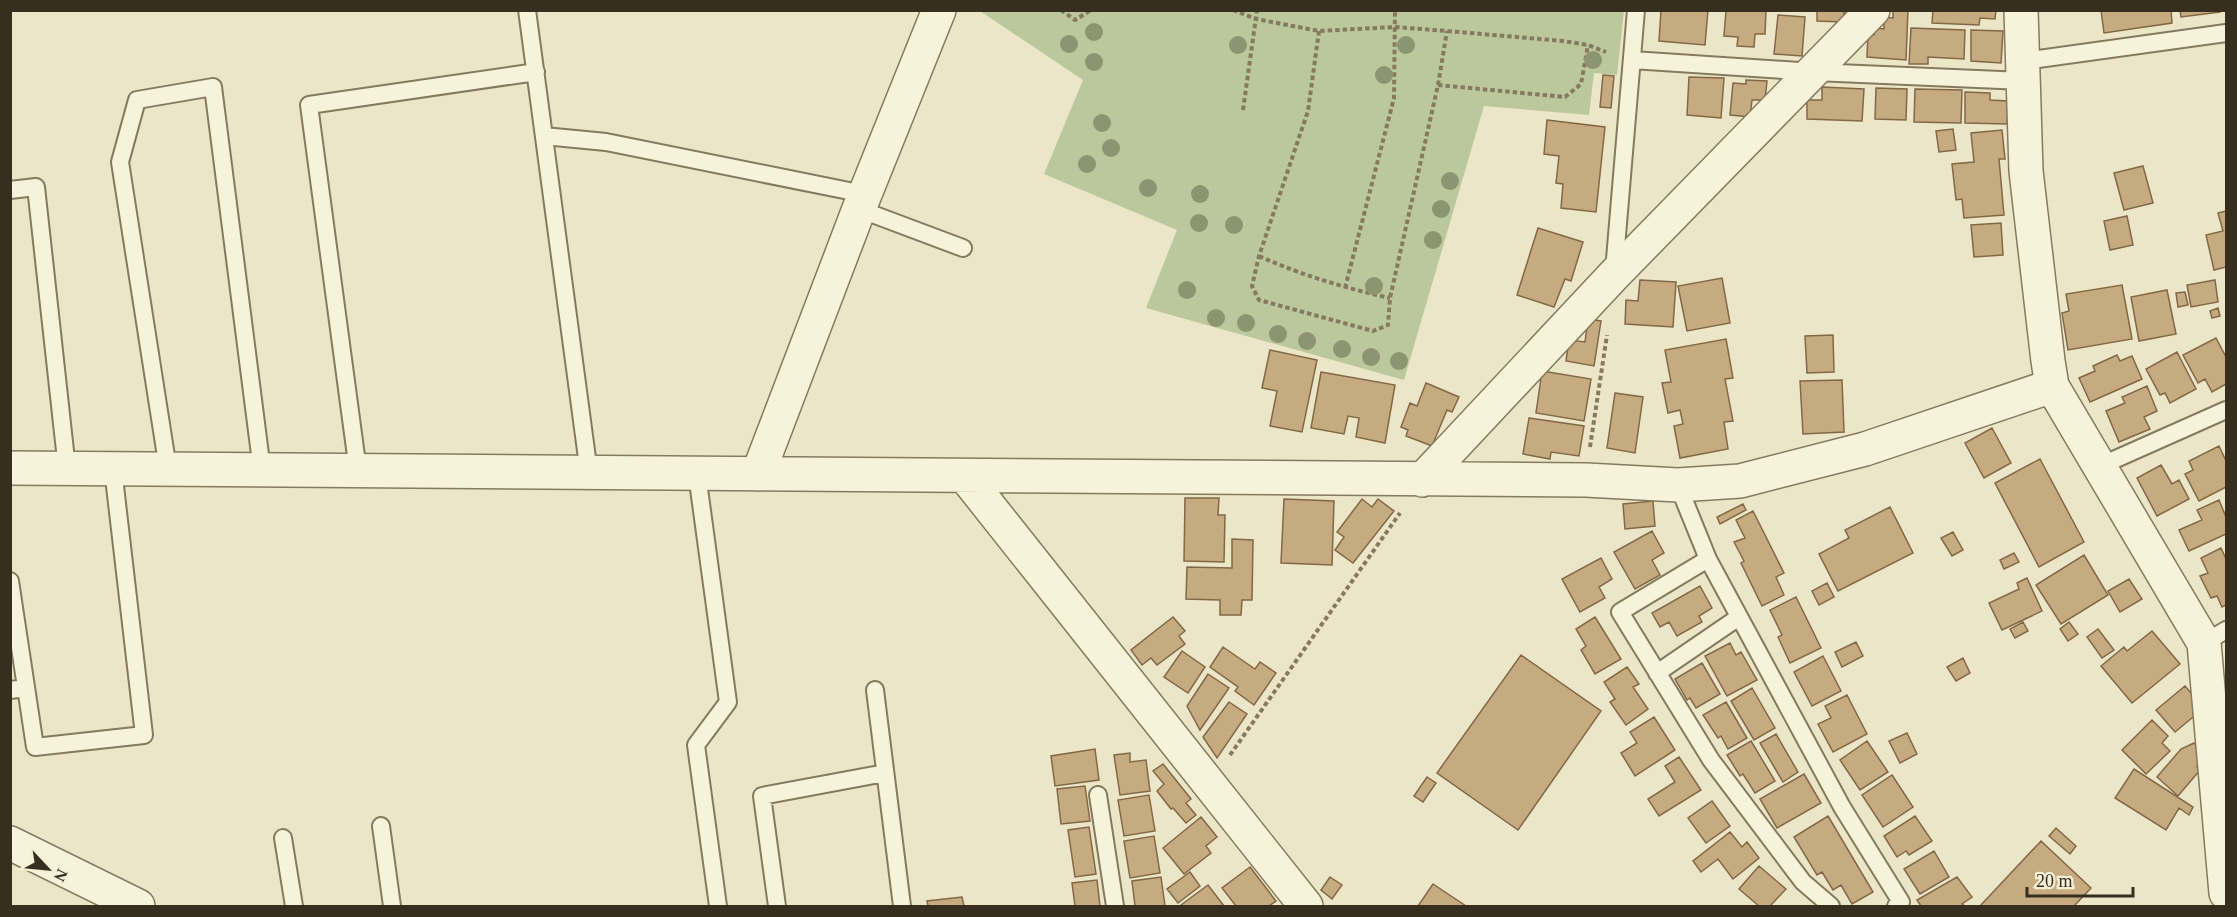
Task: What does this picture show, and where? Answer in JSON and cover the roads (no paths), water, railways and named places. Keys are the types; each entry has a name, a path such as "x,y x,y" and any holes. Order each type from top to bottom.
{"street":[{"path":"758,474 862,201 939,10"},
{"path":"1422,480 1614,274 1873,10"},
{"path":"2021,10 2026,171 2052,386 2100,466 2215,636 2226,893"},
{"path":"10,468 1586,480 1678,485 1740,481 1865,449 2052,386"},
{"path":"965,476 1306,906"},
{"path":"10,843 138,906"}],"lane":[{"path":"527,10 589,473"},
{"path":"1614,274 1636,10"},
{"path":"1632,60 1814,72 2024,71 2226,33"},
{"path":"358,471 309,105 536,72"},
{"path":"168,469 120,162 137,100 213,87 262,470"},
{"path":"544,136 606,142 862,201 963,248"},
{"path":"10,190 36,187 66,469"},
{"path":"2100,466 2226,410"},
{"path":"10,581 18,689 35,747 144,735 113,469"},
{"path":"697,474 728,702 696,745 718,906"},
{"path":"1678,485 1708,559 1842,807 1901,902 1896,906"},
{"path":"1708,559 1620,612 1711,760 1803,882 1831,906"},
{"path":"1657,673 1739,617"},
{"path":"875,690 902,906"},
{"path":"777,906 762,796 885,773"},
{"path":"1098,795 1115,906"},
{"path":"381,826 392,906"},
{"path":"283,838 294,906"}]}
